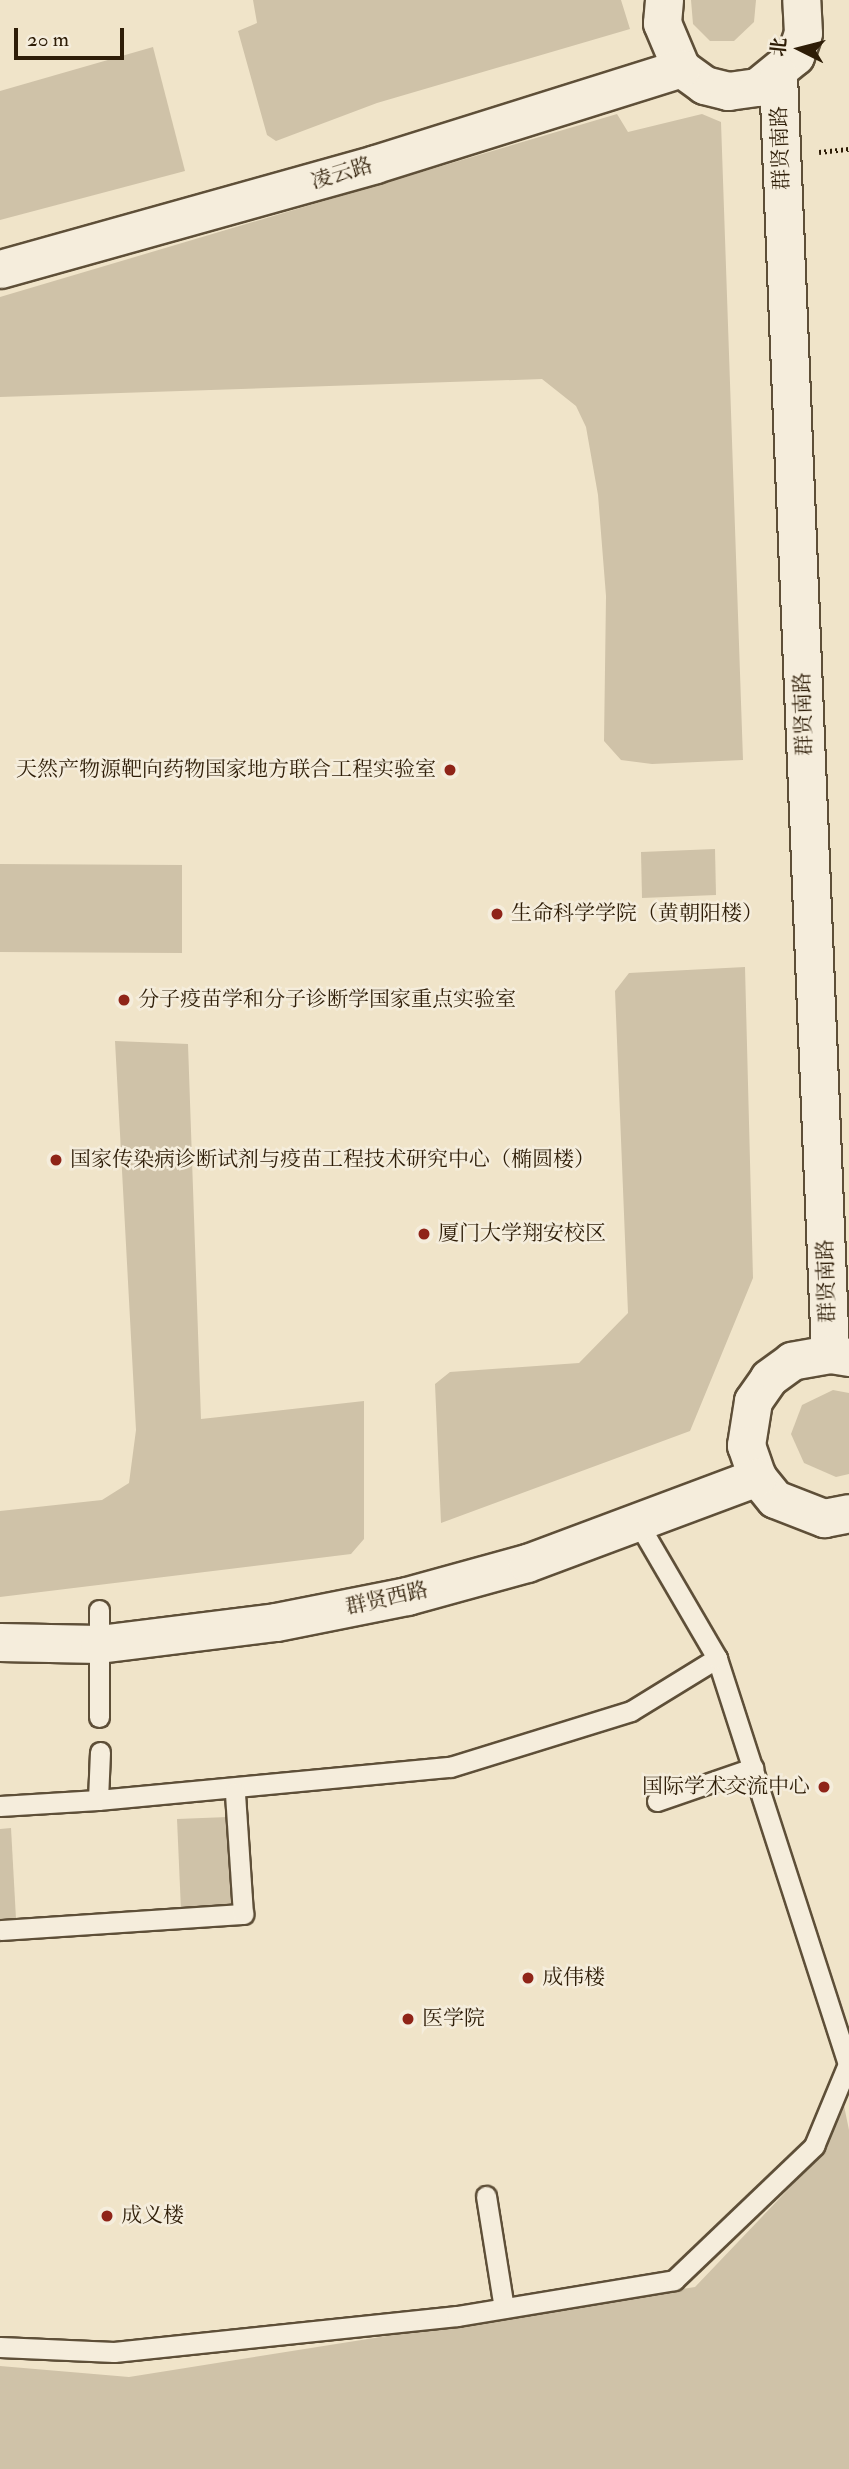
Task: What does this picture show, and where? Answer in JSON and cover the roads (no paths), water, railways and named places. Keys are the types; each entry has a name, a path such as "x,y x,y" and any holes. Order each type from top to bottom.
{"street":[{"path":"664,0 662,23 681,68 704,85 728,91 757,87 778,75 803,33 801,0"},
{"name":"凌云路","path":"0,269 361,168 681,68"},
{"name":"群贤南路","path":"778,75 840,1355"},
{"path":"840,1355 792,1361 769,1378 753,1401 746,1445 757,1477 797,1512 824,1518 849,1513"},
{"name":"群贤西路","path":"0,1642 99,1627 276,1622 407,1596 527,1563 757,1477"}],"lane":[{"path":"0,2347 114,2352 504,2308 674,2280 814,2146 848,2064 717,1658 636,1521"},
{"path":"99,1627 99,1717"},
{"path":"0,1806 235,1792 450,1767 631,1711 717,1658"},
{"path":"98,1800 100,1752"},
{"path":"657,1801 753,1768"},
{"path":"0,1930 243,1914 235,1792"},
{"path":"486,2196 504,2308"}],"place":[{"name":"天然产物源靶向药物国家地方联合工程实验室","path":"450,770"},
{"name":"生命科学学院（黄朝阳楼）","path":"497,914"},
{"name":"分子疫苗学和分子诊断学国家重点实验室","path":"124,1000"},
{"name":"国家传染病诊断试剂与疫苗工程技术研究中心（椭圆楼）","path":"56,1160"},
{"name":"厦门大学翔安校区","path":"424,1234"},
{"name":"国际学术交流中心","path":"824,1787"},
{"name":"成伟楼","path":"528,1978"},
{"name":"医学院","path":"408,2019"},
{"name":"成义楼","path":"107,2216"}]}
